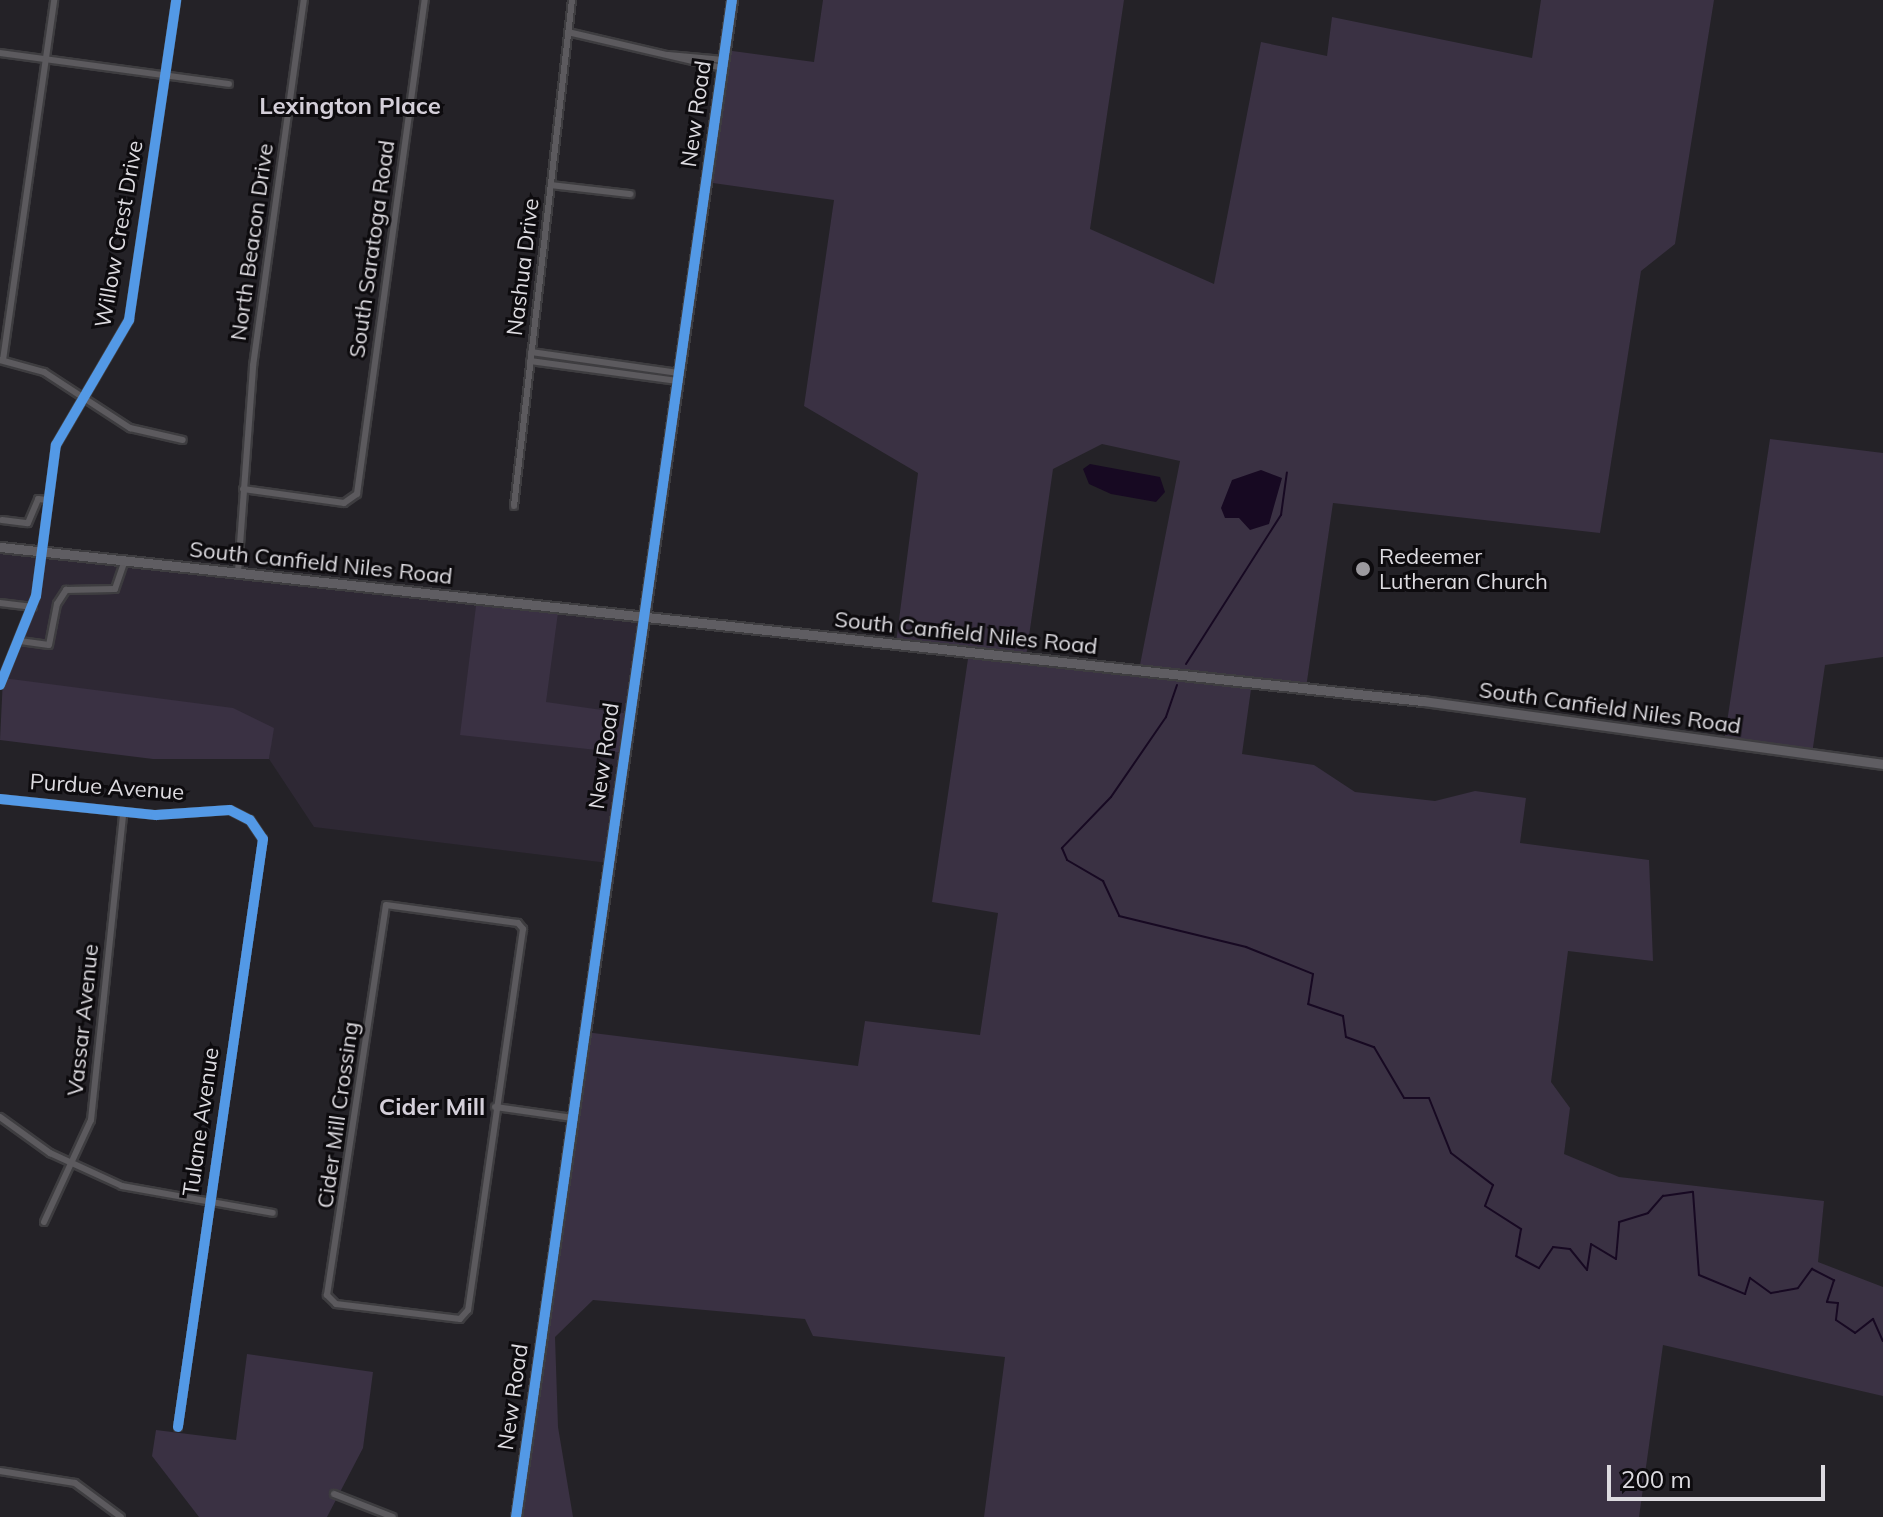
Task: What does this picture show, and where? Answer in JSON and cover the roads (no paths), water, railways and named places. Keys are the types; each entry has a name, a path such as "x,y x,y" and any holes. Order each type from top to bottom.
{"main road":[{"name":"New Road","path":"516,1517 732,0"},
{"name":"South Canfield Niles Road","path":"3,548 644,614 1423,701 1883,764"}],"street":[{"path":"54,0 2,360 44,372 130,428 183,440"},
{"name":"Willow Crest Drive","path":"1,680 33,607 59,436 129,320 176,0"},
{"name":"North Beacon Drive","path":"238,572 253,366 304,0"},
{"name":"South Saratoga Road","path":"243,489 352,501 425,0"},
{"name":"Nashua Drive","path":"514,506 572,33 572,0"},
{"path":"572,33 667,55 723,64"},
{"path":"0,53 229,84"},
{"path":"551,185 630,194"},
{"path":"531,352 580,363 678,377"},
{"path":"530,361 580,363"},
{"path":"2,520 28,523 38,499 47,500"},
{"path":"20,641 49,645 57,604 66,590 115,589 125,560"},
{"path":"0,603 33,607"},
{"name":"Purdue Avenue","path":"0,799 123,813 230,810 255,825"},
{"name":"Vassar Avenue","path":"44,1222 73,1165 91,1120 123,813"},
{"name":"Tulane Avenue","path":"178,1427 263,860 255,825"},
{"name":"Cider Mill Crossing","path":"386,905 518,923 523,929 495,1107 466,1314 456,1320 332,1303 327,1295 386,905"},
{"path":"495,1107 573,1118"},
{"path":"0,1117 73,1165 147,1193 273,1213"},
{"path":"0,1471 75,1483 121,1517"},
{"path":"334,1494 393,1517"}],"waterway":[{"path":"1186,664 1281,515 1287,472"},
{"path":"1177,685 1166,717 1111,797 1062,848 1067,860 1103,881 1119,916 1246,947 1313,974 1308,1004 1343,1016 1346,1037 1374,1047 1404,1098 1429,1098 1451,1153 1493,1185 1485,1206 1521,1229 1516,1256 1539,1268 1553,1247 1570,1249 1587,1270 1591,1244 1616,1259 1619,1222 1648,1213 1663,1196 1693,1192 1699,1275 1745,1294 1750,1278 1771,1293 1798,1288 1812,1269 1834,1280 1827,1302 1838,1303 1836,1320 1855,1333 1873,1319 1883,1341"}],"place":[{"name":"Redeemer Lutheran Church","path":"1363,569"}],"district":[{"name":"Lexington Place","path":"350,106"},
{"name":"Cider Mill","path":"432,1107"}]}
